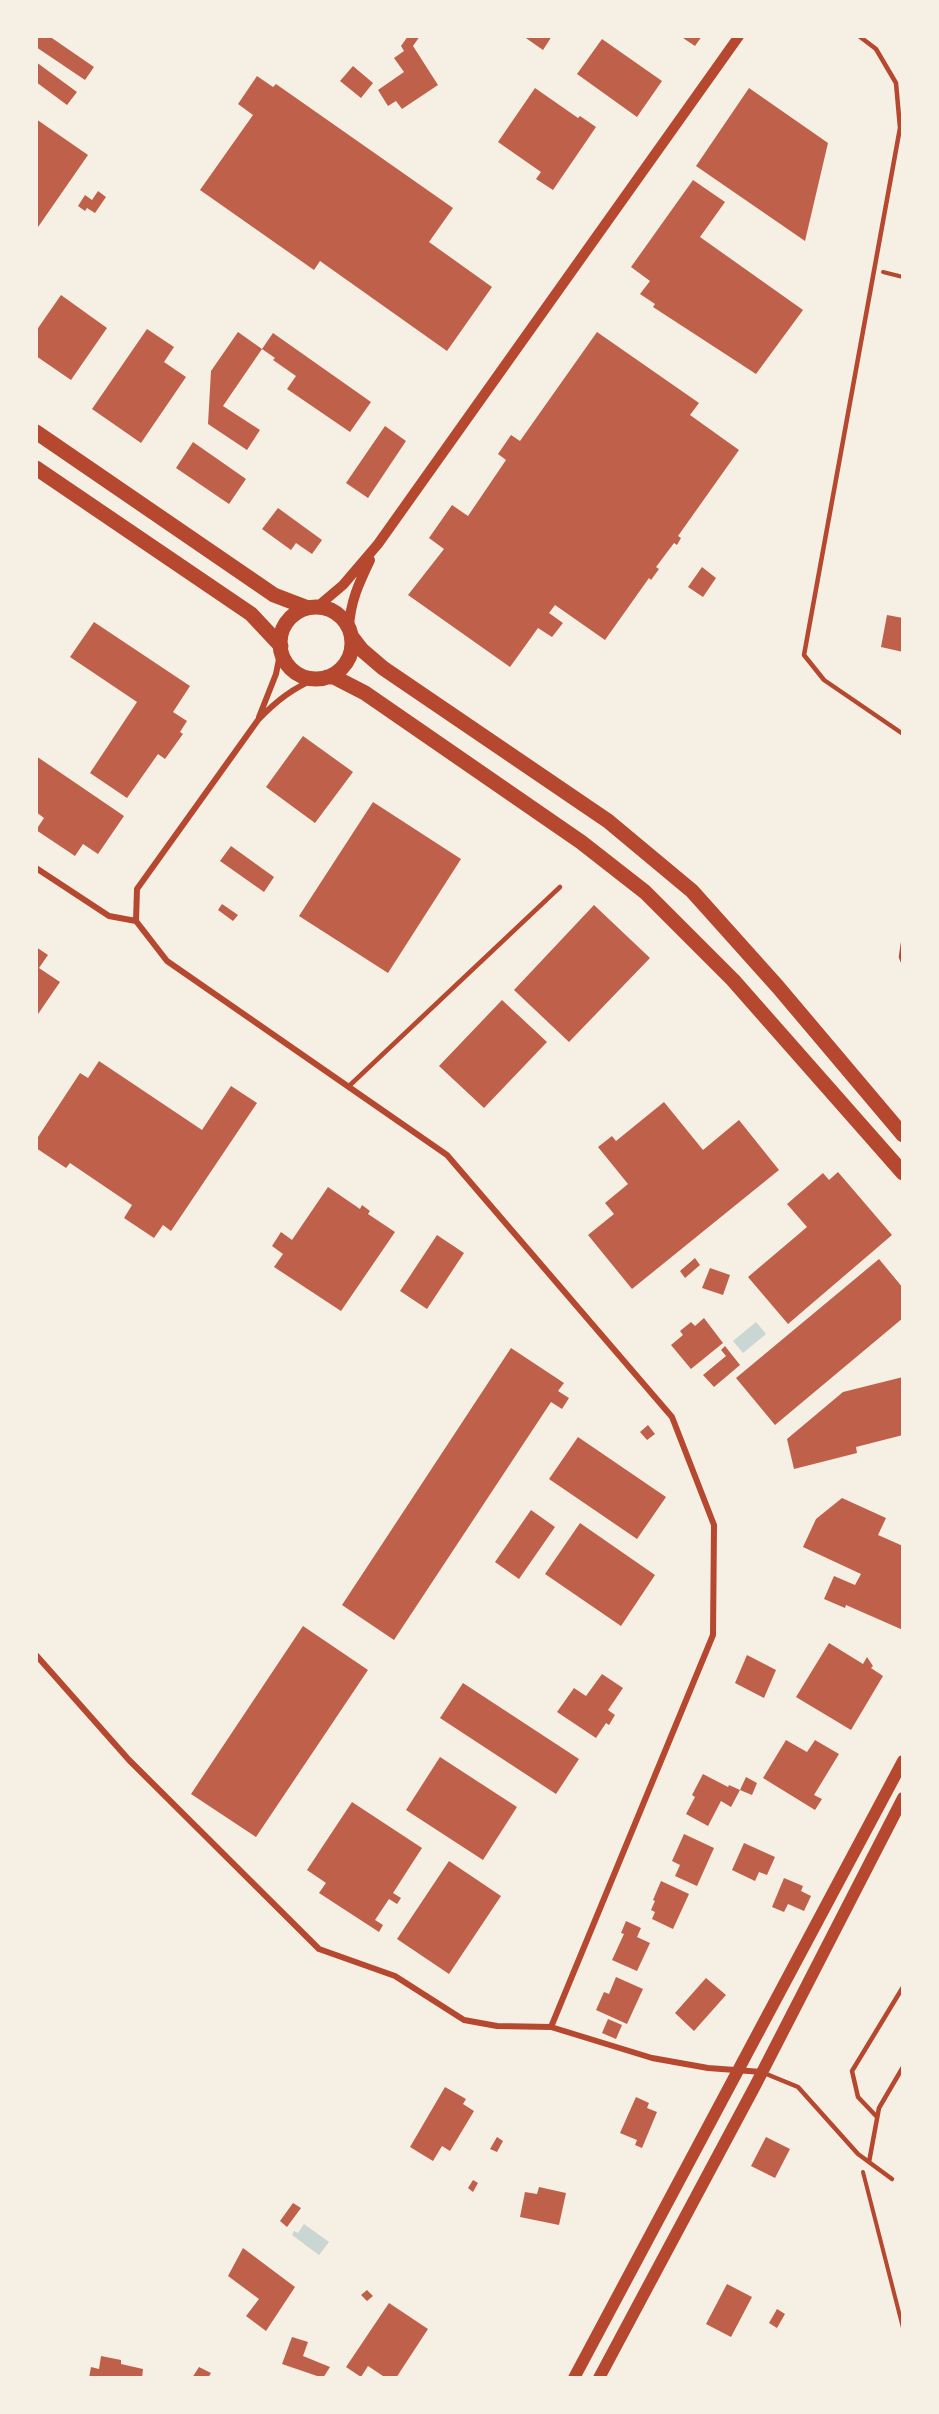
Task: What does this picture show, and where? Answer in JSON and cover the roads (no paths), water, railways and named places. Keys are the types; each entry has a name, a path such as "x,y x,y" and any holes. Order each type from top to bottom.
{"main road":[{"path":"36,432 274,595 336,613 362,650 383,668 608,821 693,891 778,987 903,1135"},
{"path":"36,468 251,614 281,647"},
{"path":"313,607 290,618 281,636 285,661 294,670 305,677 334,677 365,693 581,842 645,892 733,980 903,1173"},
{"path":"322,677 339,671 347,662 351,650 350,633"},
{"path":"574,2378 903,1761"},
{"path":"599,2378 755,2086 903,1798"}],"street":[{"path":"313,607 343,585 378,544 739,36"},
{"path":"350,633 350,610 355,591 378,544"},
{"path":"258,720 276,674 281,647"},
{"path":"135,921 137,889 258,720 278,699 302,684 322,677"},
{"path":"36,868 109,916 135,921 167,961 447,1155 672,1417 714,1525 713,1635 551,2028"},
{"path":"36,1655 129,1760 319,1949 395,1976 464,2020 497,2026 551,2028 652,2058 708,2068 762,2072"}],"lane":[{"path":"859,36 876,49 896,83 900,128 804,655 824,680 903,734"},
{"path":"348,1086 560,887"},
{"path":"903,943 901,957 903,962"},
{"path":"877,2117 858,2097 852,2071 903,1987"},
{"path":"869,2162 879,2108 903,2067"},
{"path":"762,2072 798,2087 858,2154 892,2178"}]}
